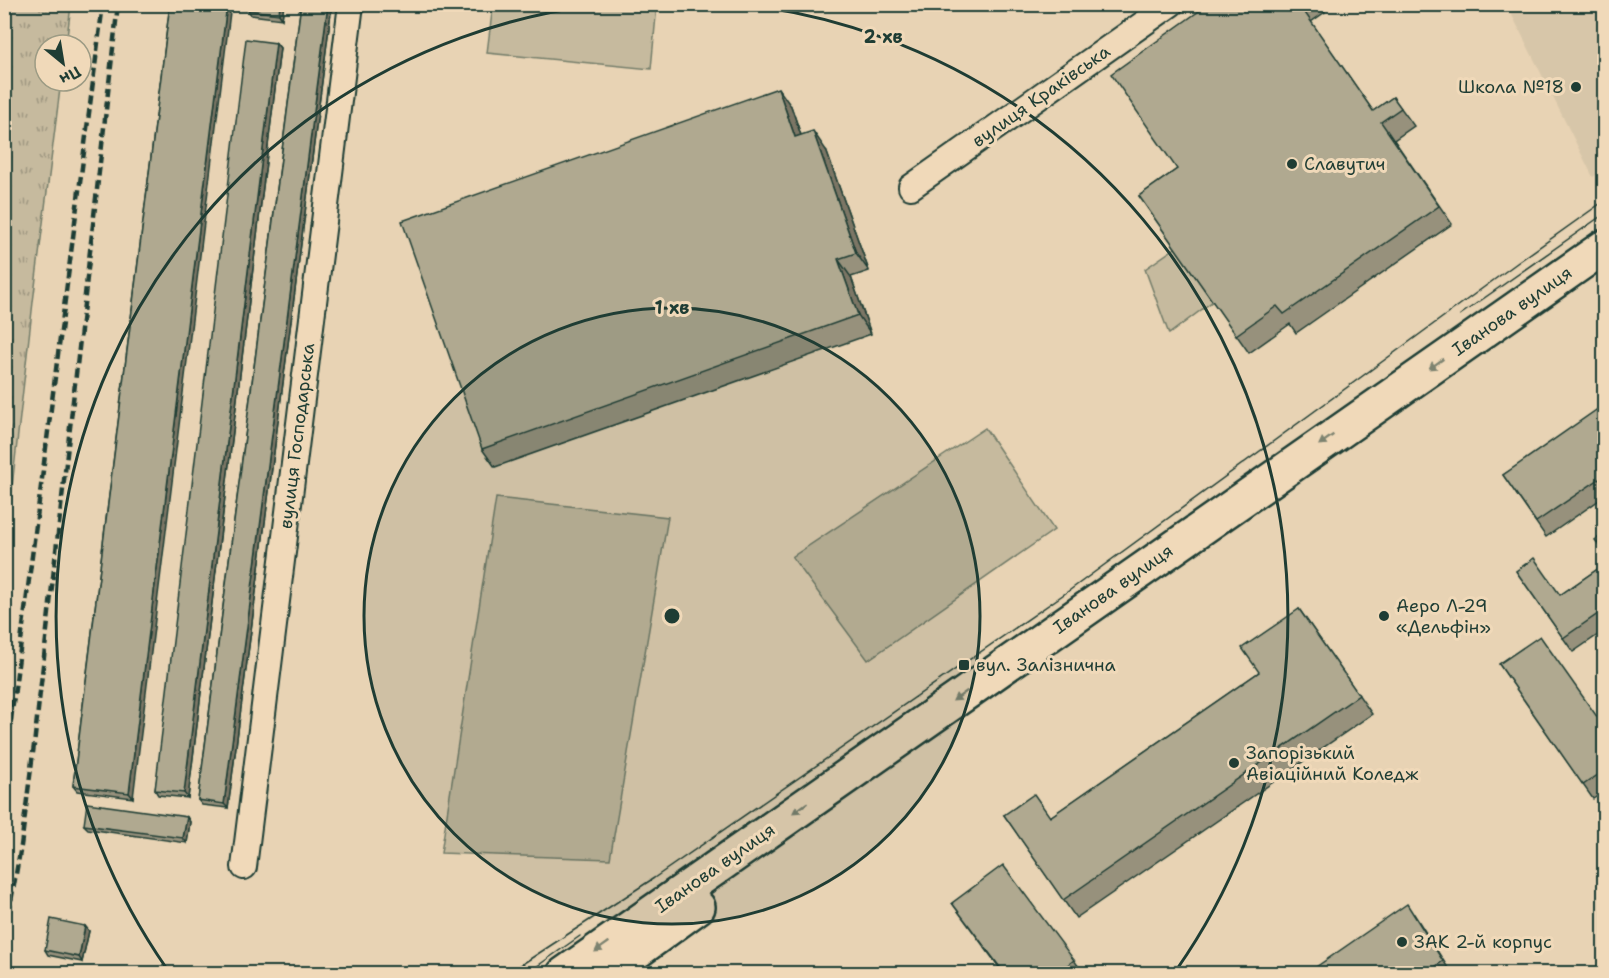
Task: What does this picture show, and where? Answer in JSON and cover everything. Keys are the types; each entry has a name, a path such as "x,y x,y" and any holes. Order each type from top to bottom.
{"main road":[{"name":"Іванова вулиця","path":"564,974 1605,247"},
{"name":"Іванова вулиця","path":"606,974 1386,424 1605,274"}],"street":[{"name":"вулиця Господарська","path":"244,867 351,4"},
{"name":"вулиця Краківська","path":"911,187 1171,4"}],"shaded area":[{"name":"Школа №18","path":"1507,5 1604,5 1604,170 1593,177"}],"green space":[{"path":"5,4 71,5 68,33 33,33 33,93 59,93 5,548"},
{"path":"493,5 657,5 651,69 487,53"},
{"path":"1178,246 1213,301 1169,334 1145,269"},
{"path":"985,428 1054,530 868,660 792,557"},
{"path":"496,498 668,517 610,859 441,853"}],"building":[{"path":"170,4 227,4 129,793 73,786"},
{"path":"249,4 280,4 279,14 248,10"},
{"path":"301,4 328,4 224,804 198,800"},
{"name":"Славутич","path":"1209,4 1299,4 1373,111 1393,97 1401,108 1381,122 1439,206 1284,314 1277,306 1236,335 1139,196 1177,169 1111,74"},
{"path":"246,39 276,43 184,793 155,790"},
{"path":"778,88 795,137 813,131 856,253 838,259 858,315 482,449 402,221"},
{"path":"1602,406 1605,409 1605,475 1536,522 1503,475"},
{"path":"1605,533 1605,553 1595,540"},
{"path":"1534,558 1560,595 1605,564 1605,609 1563,638 1516,571"},
{"name":"Запорізький Авіаційний Коледж","path":"1299,609 1359,695 1063,900 1004,815 1034,794 1050,817 1259,672 1242,648"},
{"path":"1540,636 1605,728 1605,770 1583,785 1499,664"},
{"path":"87,803 187,817 183,838 84,825"},
{"path":"1003,865 1074,960 1056,974 1005,974 952,903"},
{"name":"ЗАК 2-й корпус","path":"1407,904 1443,961 1425,974 1306,974"},
{"path":"51,919 85,926 79,957 45,950"},
{"path":"49,970 67,974 49,974"}],"tram line":[{"path":"507,974 654,878 1070,590 1604,201"},
{"path":"1460,315 1604,214"},
{"path":"526,974 580,936"}],"railway":[{"path":"4,774 103,4"},
{"path":"4,940 21,846 34,745 118,4"}],"place":[{"name":"Школа №18","path":"1576,87"},
{"name":"Славутич","path":"1292,164"},
{"name":"Аеро Л-29 «Дельфін»","path":"1384,616"},
{"name":"вул. Залізнична","path":"964,665"},
{"name":"Запорізький Авіаційний Коледж","path":"1234,763"},
{"name":"ЗАК 2-й корпус","path":"1402,942"}]}
